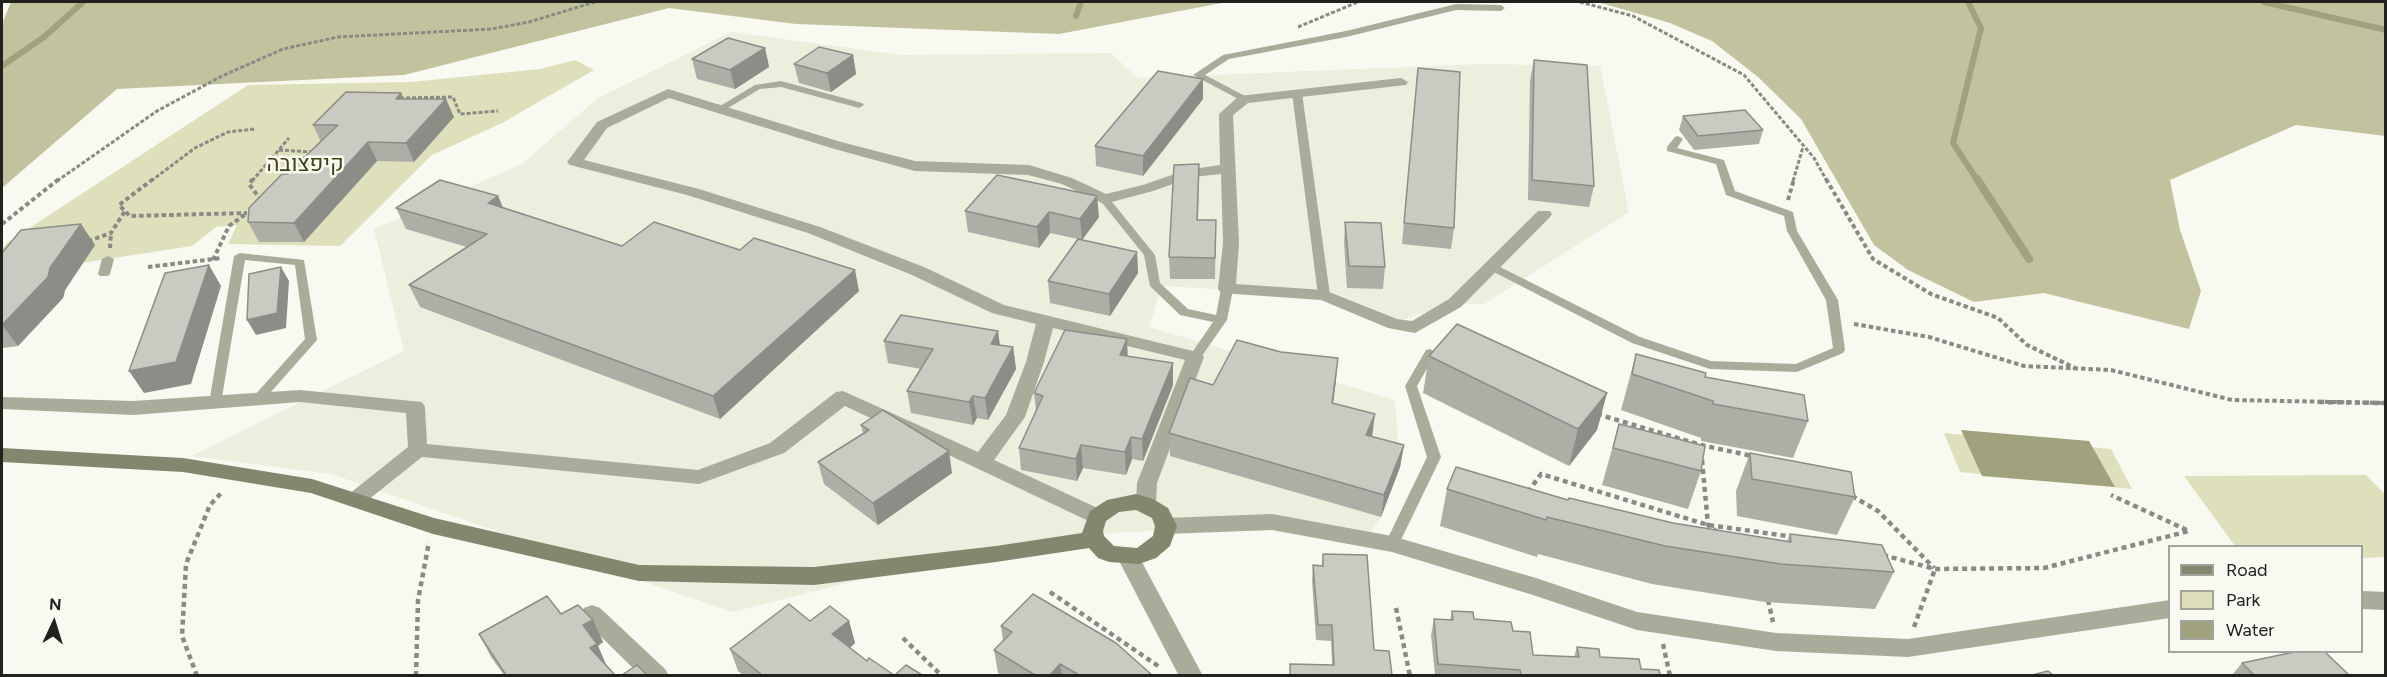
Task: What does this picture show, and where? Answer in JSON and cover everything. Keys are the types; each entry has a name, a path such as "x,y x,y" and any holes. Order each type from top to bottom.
{"street":[{"path":"1401,82 1244,99 1227,114 1232,243 1227,289 1324,295 1394,324 1415,327 1455,303 1544,214"},
{"path":"1146,504 1147,483 1195,357 998,309 918,271 814,230 693,192 575,162 602,125 668,93 836,145 915,166 1029,170 1067,181 1104,199 1148,188 1191,173 1228,169"},
{"path":"982,461 1015,417 1035,362 1046,321"},
{"path":"2,404 133,408 300,396 415,407 418,450"},
{"path":"2,455 183,465 312,486 433,526 639,573 814,576 996,554 1095,528 1114,505 1136,502 1146,504 1161,513 1166,526 1162,540 1156,547 1139,556 1128,557 1106,552 1095,528 982,461 843,397 777,448 699,477 418,450 356,499"},
{"path":"1166,526 1272,522 1392,544 1536,587 1637,621 1776,642 1908,648 2168,609"},
{"path":"1128,557 1191,675"},
{"path":"2363,600 2385,602"},
{"path":"592,614 657,675"}],"lane":[{"path":"1244,99 1198,75 1226,57 1309,41 1456,7 1501,8"},
{"path":"720,109 758,87 781,84 860,105"},
{"path":"1297,93 1324,295"},
{"path":"1492,267 1636,340 1710,365 1797,368 1839,350 1832,300 1792,231 1789,214 1730,193 1720,162 1671,149 1678,139"},
{"path":"1104,199 1149,255 1154,284 1184,312 1221,320"},
{"path":"215,403 240,256 300,262 311,340 258,399"},
{"path":"104,274 108,259"},
{"path":"1195,357 1221,320 1227,289"},
{"path":"1392,544 1434,457 1411,386 1430,353"}],"path":[{"path":"2,224 78,164 158,111 222,76 283,49 338,37 491,29 529,22 595,2"},
{"path":"1309,41 1291,29 1358,2"},
{"path":"1580,2 1633,16 1744,75 1814,158 1873,259 1931,294 1998,318 2027,345 2077,369"},
{"path":"390,99 453,97 460,114 498,111"},
{"path":"449,108 458,108"},
{"path":"247,213 130,216 119,205 195,148 228,132 255,129"},
{"path":"261,201 249,184 289,138"},
{"path":"1789,214 1786,206 1803,147"},
{"path":"279,150 317,152 309,159"},
{"path":"213,260 229,225 269,194"},
{"path":"79,244 111,233 125,211"},
{"path":"222,240 231,239"},
{"path":"148,267 240,256"},
{"path":"1835,321 1929,337 2025,366 2111,370 2232,400 2385,403"},
{"path":"1595,413 1701,445 1756,457"},
{"path":"1701,445 1708,525 1726,538"},
{"path":"1523,500 1541,474 1708,525 1798,538"},
{"path":"197,675 182,636 186,564 210,505 238,475"},
{"path":"1849,494 1878,511 1935,569"},
{"path":"1878,553 1935,569 2044,568 2189,531 2111,495"},
{"path":"416,675 418,600 433,526"},
{"path":"1908,648 1922,601 1935,569"},
{"path":"1050,592 1162,669"},
{"path":"1768,597 1776,642"},
{"path":"1396,608 1410,675"},
{"path":"1658,624 1670,675"},
{"path":"903,638 942,675"}],"shaded area":[{"path":"11,2 1227,2 1059,34 796,24 669,8 404,75 117,89 2,188 2,24"},
{"path":"1598,2 2385,2 2385,136 2296,125 2170,180 2180,230 2201,291 2189,329 2044,293 1974,302 1908,270 1874,245 1801,119 1758,77 1712,41 1670,23"},
{"path":"731,32 901,55 1111,53 1137,78 1483,64 1600,66 1629,212 1484,304 1455,303 1402,320 1324,295 1162,286 1149,327 1395,400 1400,467 1381,517 1369,534 1269,525 1112,533 923,564 732,612 331,474 191,456 404,351 374,229 522,164 598,98"}],"green space":[{"name":"קיפצובה","path":"575,60 594,70 502,123 432,155 340,246 228,244 237,225 216,227 192,246 81,263 65,290 63,298 18,346 2,348 2,249 8,242 248,85 411,82 540,69"},
{"path":"1944,433 2111,449 2132,489 1960,472"},
{"path":"2366,475 2385,494 2385,557 2363,558 2363,545 2234,545 2184,476"}],"water":[{"path":"1961,430 2089,441 2115,487 1982,476"}],"building":[{"path":"728,38 765,48 730,70 692,59"},
{"path":"819,47 853,55 827,73 794,64"},
{"path":"1534,60 1587,65 1594,186 1532,180"},
{"path":"1418,68 1460,72 1454,228 1404,223"},
{"path":"1158,71 1203,79 1143,156 1095,146"},
{"path":"346,92 401,93 396,99 446,99 406,143 368,142 294,223 248,222 249,208 282,174 287,174 338,125 313,125"},
{"path":"1745,110 1763,130 1698,136 1683,116"},
{"path":"1199,164 1197,220 1216,220 1215,258 1169,257 1174,165"},
{"path":"997,175 1097,196 1080,219 1049,212 1037,227 965,211"},
{"path":"440,180 498,196 488,203 622,246 654,222 740,250 754,238 855,270 713,396 409,285 487,234 396,208"},
{"path":"1345,222 1381,223 1385,267 1349,266"},
{"path":"81,224 50,268 48,277 2,325 2,253 21,230"},
{"path":"1078,239 1137,252 1109,294 1048,281"},
{"path":"209,265 176,362 129,371 165,273"},
{"path":"281,267 277,313 247,320 249,274"},
{"path":"901,315 998,331 991,344 1013,347 985,398 973,396 969,402 907,391 933,349 884,341"},
{"path":"1457,324 1607,393 1578,429 1429,356"},
{"path":"1065,330 1127,339 1120,355 1173,363 1142,439 1131,437 1125,452 1081,445 1076,459 1019,448 1043,396 1034,393"},
{"path":"1237,340 1281,352 1338,358 1332,403 1375,414 1366,435 1404,445 1384,495 1169,433 1190,378 1213,385"},
{"path":"1636,354 1706,373 1705,377 1804,395 1808,421 1713,404 1713,401 1632,374"},
{"path":"883,410 949,451 873,503 818,462 869,430 861,425"},
{"path":"1619,424 1705,446 1701,471 1613,448"},
{"path":"1750,453 1851,472 1855,497 1752,479"},
{"path":"1456,467 1568,500 1569,498 1673,523 1791,542 1790,534 1882,545 1894,572 1781,564 1665,546 1547,517 1546,520 1447,489"},
{"path":"1323,554 1367,555 1374,650 1389,651 1392,675 1290,675 1290,664 1334,665 1332,625 1318,625 1313,565 1323,566"},
{"path":"1033,594 1116,643 1152,675 1079,675 1060,664 1050,675 1035,675 994,650 1012,632 1001,626"},
{"path":"547,596 561,614 578,605 593,620 583,625 597,644 590,648 615,675 506,675 479,634"},
{"path":"789,604 810,621 830,606 849,621 832,634 867,661 869,658 894,675 762,675 730,649"},
{"path":"1452,611 1473,612 1474,619 1511,622 1513,631 1530,632 1533,655 1579,657 1577,647 1599,649 1600,657 1639,659 1641,669 1659,670 1660,675 1521,675 1520,670 1438,664 1434,619 1453,620"},
{"path":"2290,653 2326,653 2349,675 2254,675 2242,663"},
{"path":"637,665 647,675 622,675"},
{"path":"906,665 922,675 895,675"},
{"path":"2048,671 2053,675 2032,675"}],"waterway":[{"path":"2,66 44,37 83,2"},
{"path":"1076,16 1081,2"},
{"path":"1968,2 1981,28 1953,143 1978,181"},
{"path":"2264,2 2386,30"},
{"path":"1977,179 2029,259"}]}
